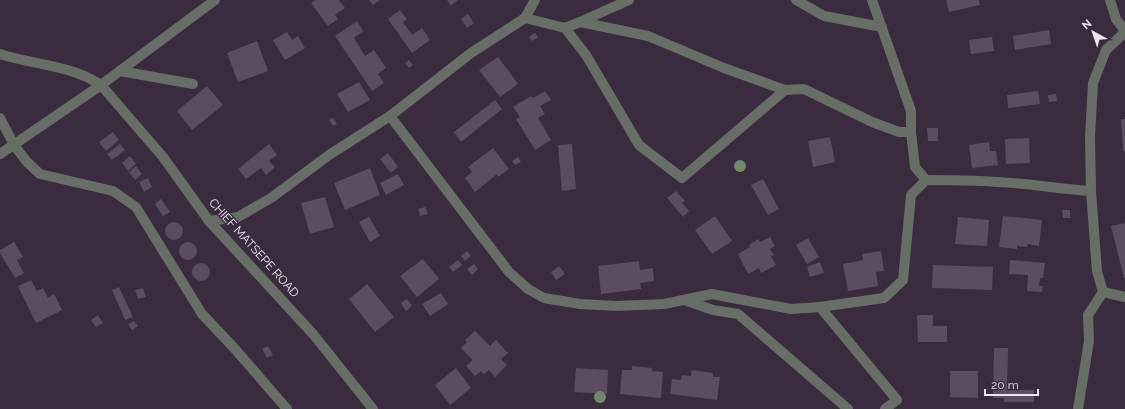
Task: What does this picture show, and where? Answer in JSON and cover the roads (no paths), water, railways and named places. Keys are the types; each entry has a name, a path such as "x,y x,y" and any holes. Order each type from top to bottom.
{"street":[{"path":"0,154 101,85 215,0"},
{"path":"209,221 238,217 257,208 330,156 390,116 471,53 525,18 535,0"},
{"path":"525,18 566,28 629,0"},
{"path":"796,0 824,16 882,27"},
{"path":"872,0 911,111 911,132 915,167 926,180"},
{"path":"1078,409 1090,341 1088,315 1103,292 1097,271 1091,190 1090,137 1093,84 1106,50 1125,31 1116,19 1110,0"},
{"path":"580,22 648,36 724,68 784,90 804,89 872,122 899,132 911,132"},
{"path":"566,28 586,55 639,145 682,178 784,90"},
{"path":"0,54 43,66 68,69 88,77 101,85"},
{"path":"120,71 193,84"},
{"name":"CHIEF MATSEPE ROAD","path":"101,85 163,158 209,221 313,334 373,409"},
{"path":"390,116 415,146 509,272 528,289 544,298 580,304 664,304 682,299 712,294 791,309 820,307 884,298 903,280 911,195 926,180 973,180 1042,186 1065,190 1091,190"},
{"path":"0,118 14,144 27,162 40,174 113,191 136,207 202,314 235,349 287,409"},
{"path":"1103,292 1125,297"},
{"path":"682,299 713,310 738,314 848,409"},
{"path":"820,307 897,400 885,409"}]}
